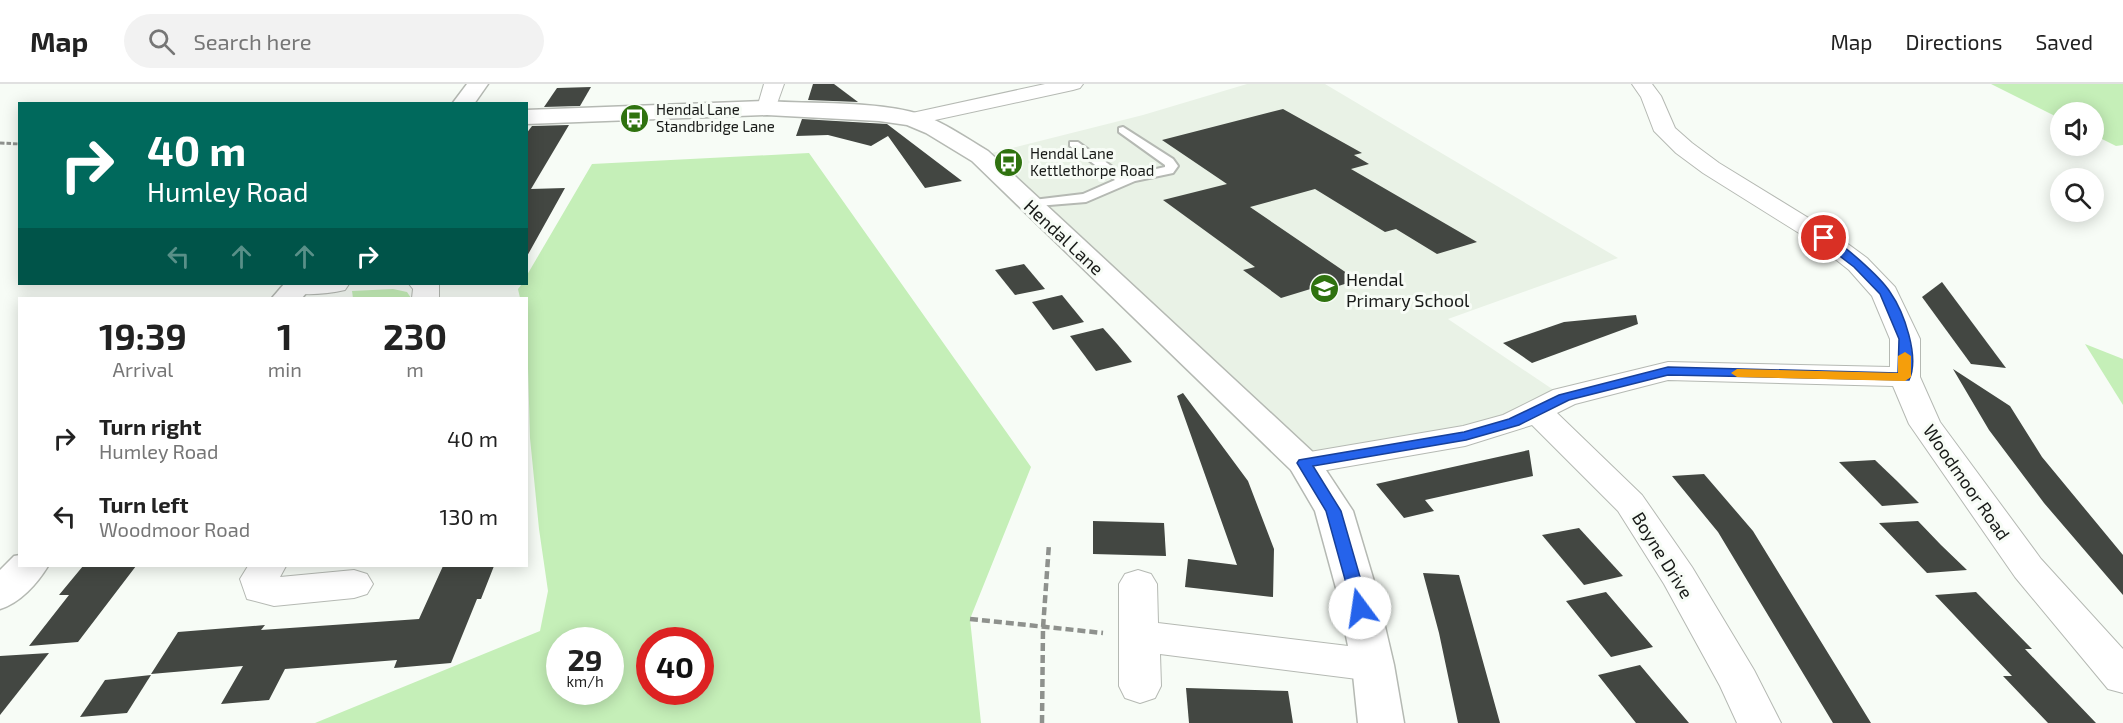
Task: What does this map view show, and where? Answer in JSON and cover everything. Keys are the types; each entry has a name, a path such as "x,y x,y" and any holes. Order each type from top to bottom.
{"street":[{"path":"464,102 478,84"},
{"path":"912,119 1073,84"},
{"name":"Woodmoor Road","path":"1642,84 1651,96 1665,131 1684,148 1711,168 1824,238 1858,264 1885,293 1905,339 1905,377 1925,424 2028,568 2123,677"},
{"name":"Hendal Lane","path":"528,117 771,96 912,119 934,128 980,156 1304,463 1334,511 1356,588 1373,665 1381,723"},
{"path":"294,289 327,285"},
{"path":"1304,463 1466,436 1514,422 1564,398 1668,371 1905,377"},
{"name":"Boyne Drive","path":"1536,411 1630,503 1684,587 1739,682 1758,723"},
{"path":"0,594 27,567"},
{"path":"267,567 260,579 261,589 354,584"},
{"path":"1138,584 1140,686"},
{"path":"1140,636 1373,665"}],"lane":[{"path":"1029,204 1086,198 1124,181 1169,170 1172,166 1169,162 1123,130"},
{"path":"1074,144 1124,181"}],"path":[{"path":"0,143 18,144"},
{"path":"1042,723 1043,628 1049,544"},
{"path":"970,619 1140,636"}],"shaded area":[{"name":"Hendal Primary School","path":"1247,84 1325,84 1618,258 1448,319 1564,397 1536,411 1304,463 980,156 1143,115"}],"green space":[{"path":"1991,84 2123,84 2123,145 2116,146 2104,140 2104,102 2050,102 2050,114"},
{"path":"809,153 1031,467 970,619 981,723 315,723 540,631 548,591 530,438 528,297 520,297 518,289 521,285 528,285 528,273 592,164"},
{"path":"393,289 407,292 410,297 353,297 352,291"},
{"path":"2085,344 2123,359 2123,405"}],"building":[{"path":"813,84 834,84 858,102 808,100"},
{"path":"591,87 580,106 544,107 557,88"},
{"path":"1283,109 1362,153 1354,155 1369,164 1351,169 1477,242 1437,254 1396,229 1385,232 1315,189 1250,207 1357,280 1323,291 1317,287 1281,298 1243,270 1255,267 1163,200 1227,184 1162,140"},
{"path":"802,119 887,124 962,181 925,188 888,136 871,146 828,135 796,136"},
{"path":"569,125 531,189 565,188 528,254 528,131 532,126"},
{"path":"1024,264 1045,289 1015,295 995,270"},
{"path":"1942,282 2006,368 1971,364 1922,297"},
{"path":"1062,295 1084,322 1053,330 1032,302"},
{"path":"1636,315 1638,324 1532,363 1503,343 1564,322"},
{"path":"1103,328 1132,362 1096,371 1070,336"},
{"path":"1953,369 2010,406 2042,457 2123,555 2123,595 2044,503 1989,430"},
{"path":"1183,393 1248,481 1274,549 1273,597 1185,587 1188,559 1237,565 1177,396"},
{"path":"1529,450 1533,476 1425,500 1434,511 1404,518 1376,484"},
{"path":"1875,460 1919,503 1882,506 1839,462"},
{"path":"1704,474 1753,531 1871,723 1833,723 1718,532 1672,476"},
{"path":"1093,521 1164,523 1166,556 1093,554"},
{"path":"1918,521 1967,570 1927,573 1879,523"},
{"path":"1579,528 1623,576 1584,585 1542,535"},
{"path":"82,567 135,567 78,642 29,646 69,595 59,595"},
{"path":"443,567 494,567 481,599 477,599 451,663 394,668 397,660 285,669 269,700 221,704 243,666 151,674 178,632 265,625 261,630 419,619"},
{"path":"1423,573 1459,575 1500,723 1458,723 1439,633"},
{"path":"1606,592 1653,647 1611,657 1566,601"},
{"path":"1976,592 2032,649 2025,649 2096,723 2048,723 2003,676 2012,676 1935,595"},
{"path":"49,653 0,715 0,656"},
{"path":"1640,665 1689,723 1636,723 1598,675"},
{"path":"151,675 127,713 80,717 105,680"},
{"path":"1186,688 1288,691 1293,723 1189,723"}],"slow traffic":[{"path":"1737,373 1905,377 1905,356"}],"place":[{"name":"Hendal Lane Standbridge Lane","path":"635,118"},
{"name":"Hendal Lane Kettlethorpe Road","path":"1009,162"},
{"name":"Hendal Primary School","path":"1325,289"}],"route":[{"path":"1360,608 1334,511 1304,463 1466,436 1514,422 1564,398 1668,371 1905,377 1905,339 1885,293 1858,264 1824,238"}]}
